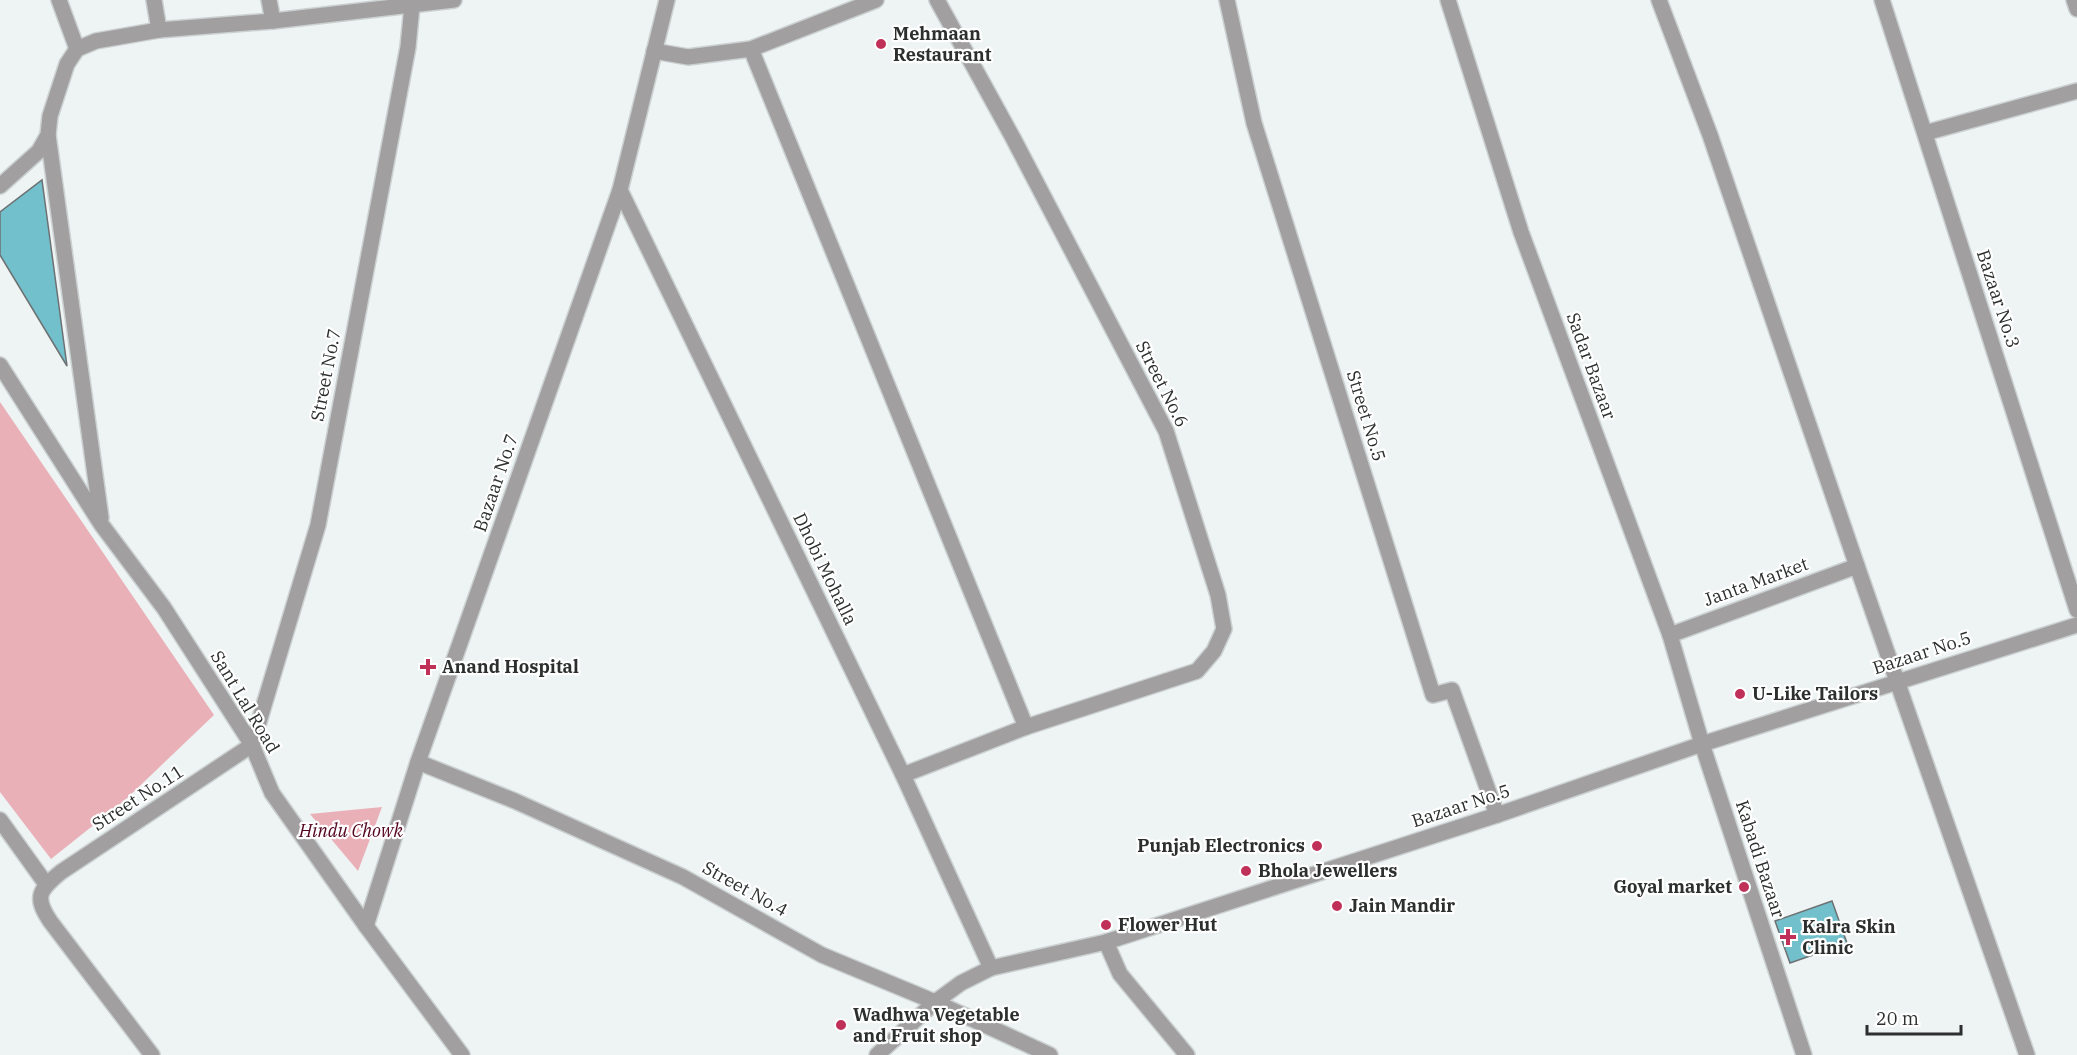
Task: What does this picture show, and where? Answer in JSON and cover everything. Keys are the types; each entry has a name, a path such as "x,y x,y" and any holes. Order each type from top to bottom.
{"street":[{"path":"59,0 77,49"},
{"path":"154,0 159,30"},
{"path":"269,0 273,21"},
{"path":"101,524 48,135 50,116 66,64 77,49 96,41 159,30 273,21 412,3 454,0"},
{"name":"Bazaar No.7","path":"366,926 418,762 620,190 667,0"},
{"path":"654,51 688,57 751,49 876,0"},
{"name":"Street No.6","path":"903,775 1026,726 1197,671 1214,651 1224,629 1218,595 1166,431 1013,138 937,0"},
{"name":"Street No.5","path":"1227,0 1254,123 1433,695 1452,690 1497,815"},
{"name":"Sadar Bazaar","path":"1448,0 1521,232 1670,635 1702,744"},
{"path":"1659,0 1710,135 2027,1055"},
{"name":"Bazaar No.3","path":"1882,0 2077,610"},
{"path":"2074,0 2077,9"},
{"name":"Street No.7","path":"252,745 318,525 408,47 412,3"},
{"path":"751,49 1026,726"},
{"path":"1925,133 2077,91"},
{"path":"0,186 39,151 48,135"},
{"name":"Dhobi Mohalla","path":"620,190 903,775 991,968"},
{"name":"Sant Lal Road","path":"0,365 101,524 164,608 252,745 272,793 366,926 462,1055"},
{"name":"Janta Market","path":"1670,635 1857,566"},
{"name":"Bazaar No.5","path":"877,1055 935,1002 961,983 991,968 1106,942 1497,815 1702,744 2077,625"},
{"name":"Kabadi Bazaar","path":"1702,744 1804,1055"},
{"name":"Street No.11","path":"46,884 252,745"},
{"name":"Street No.4","path":"418,762 515,801 684,877 822,955 935,1002 1050,1055"},
{"path":"0,820 46,884 39,897 41,907 152,1055"},
{"path":"1106,942 1120,974 1187,1055"}],"green space":[{"path":"0,402 214,715 125,800 51,859 0,792"},
{"name":"Hindu Chowk","path":"382,807 358,871 310,814"}],"building":[{"path":"42,180 67,366 0,255 0,212"},
{"path":"1832,901 1847,943 1790,963 1775,921"}],"place":[{"name":"Mehmaan Restaurant","path":"881,44"},
{"name":"Anand Hospital","path":"428,667"},
{"name":"U-Like Tailors","path":"1740,694"},
{"name":"Punjab Electronics","path":"1317,846"},
{"name":"Bhola Jewellers","path":"1246,871"},
{"name":"Goyal market","path":"1744,887"},
{"name":"Jain Mandir","path":"1337,906"},
{"name":"Flower Hut","path":"1106,925"},
{"name":"Kalra Skin Clinic","path":"1788,937"},
{"name":"Wadhwa Vegetable and Fruit shop","path":"841,1025"}]}
